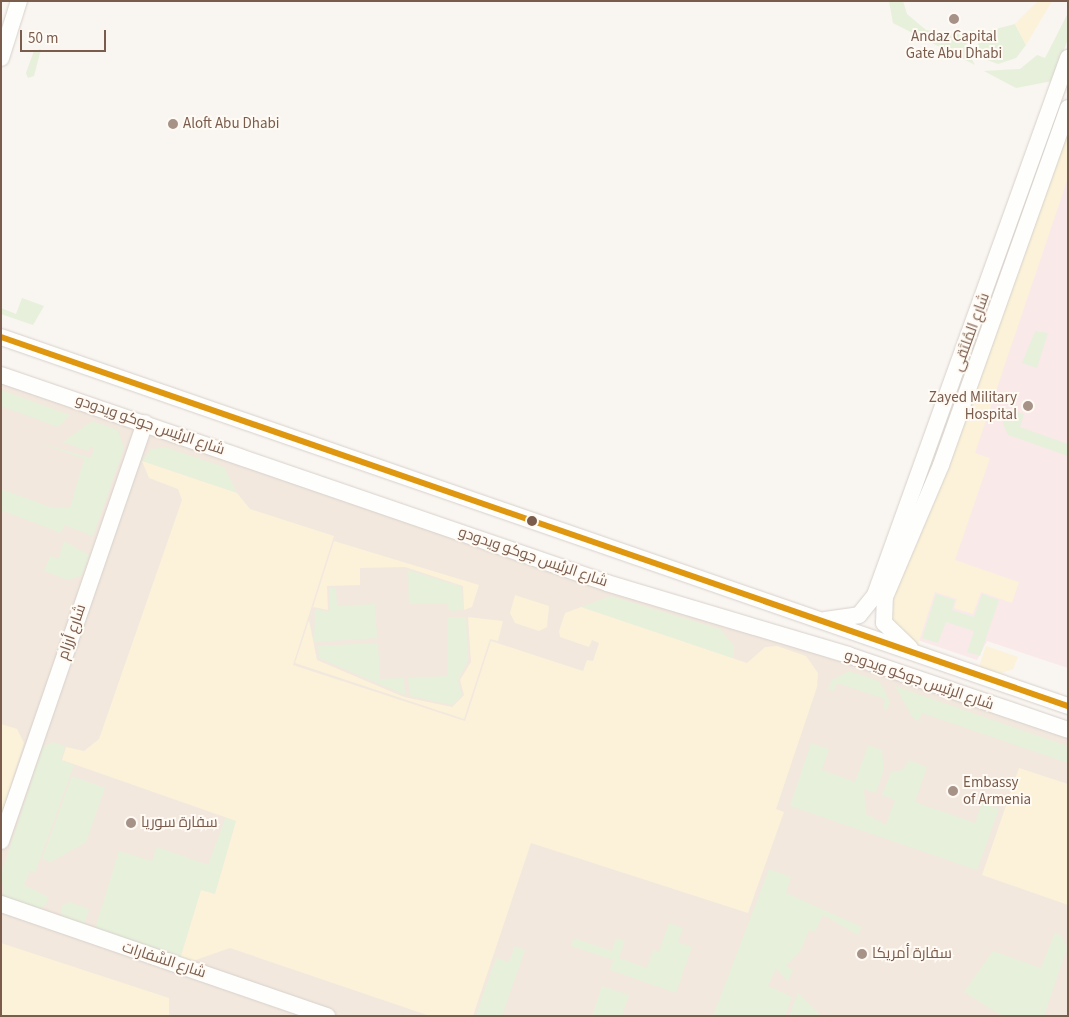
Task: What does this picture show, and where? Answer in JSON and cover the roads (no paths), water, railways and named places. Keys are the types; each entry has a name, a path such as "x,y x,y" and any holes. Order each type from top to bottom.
{"street":[{"path":"1,58 19,1"},
{"name":"شارع المُلتَقى","path":"815,621 859,615 875,595 1068,58"},
{"name":"شارع المُلتَقى","path":"919,656 884,623 885,598 941,465 1068,108"},
{"name":"شارع الرئيس جوكو ويدودو","path":"1,337 815,621 1068,706"},
{"path":"1,348 160,401 190,402"},
{"name":"شارع الرئيس جوكو ويدودو","path":"1,375 607,583 848,655 1068,730"},
{"name":"شارع أرزام","path":"1,841 145,424"},
{"name":"شارع السَّفارات","path":"1,904 327,1016"}],"place":[{"name":"Andaz Capital Gate Abu Dhabi","path":"954,19"},
{"name":"Aloft Abu Dhabi","path":"173,124"},
{"name":"Zayed Military Hospital","path":"1028,406"},
{"name":"Embassy of Armenia","path":"953,791"},
{"name":"سفارة سوريا","path":"131,823"},
{"name":"سفارة أمريكا","path":"862,954"}]}
